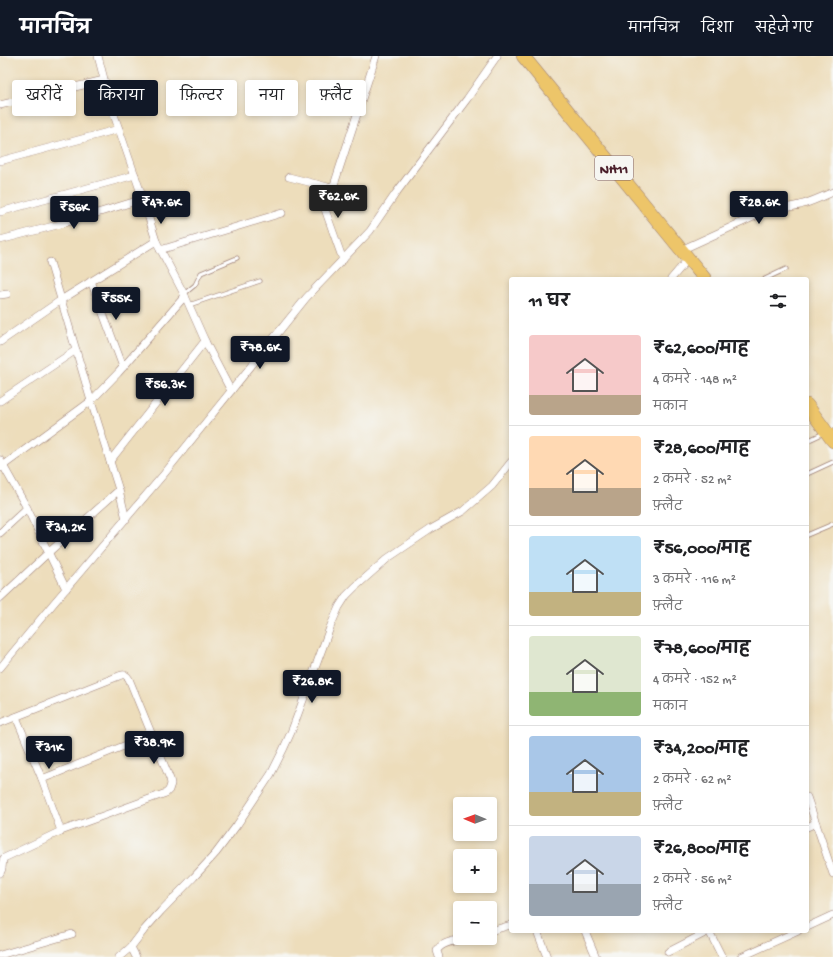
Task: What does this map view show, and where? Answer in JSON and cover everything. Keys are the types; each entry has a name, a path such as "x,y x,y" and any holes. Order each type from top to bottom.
{"highway":[{"name":"NH11","path":"523,56 703,277"},
{"path":"809,408 830,436"}],"street":[{"path":"98,56 104,80"},
{"path":"289,177 316,184 333,186 376,56"},
{"path":"0,668 164,474 306,298 370,231 396,193 467,99 497,56"},
{"path":"0,105 84,85"},
{"path":"114,116 156,241 184,295 230,391"},
{"path":"0,161 119,130"},
{"path":"0,212 135,175"},
{"path":"316,184 343,260"},
{"path":"672,277 685,255 762,213 810,202 833,192"},
{"path":"0,240 143,199"},
{"path":"160,250 282,213"},
{"path":"0,342 61,300 156,241"},
{"path":"50,262 119,490 126,519"},
{"path":"91,281 123,367"},
{"path":"66,589 27,508 1,464 91,401 123,367 184,295"},
{"path":"110,461 205,341"},
{"path":"0,401 76,350"},
{"path":"119,957 131,947 157,916 216,853 237,825 271,774 292,730 331,625 346,596 388,558 431,529 463,511 492,486 509,465"},
{"path":"0,598 119,490"},
{"path":"0,533 27,508"},
{"path":"0,723 124,674 129,679 171,784 169,790 166,792 61,831 4,858 0,873"},
{"path":"16,717 42,779 61,831"},
{"path":"42,779 151,735"},
{"path":"809,803 833,874"},
{"path":"809,826 816,823"},
{"path":"809,926 833,915"},
{"path":"497,929 509,925"},
{"path":"538,933 547,957"},
{"path":"586,933 596,957"},
{"path":"668,952 705,933"},
{"path":"710,933 722,957"},
{"path":"0,955 72,934"},
{"path":"741,957 782,934"},
{"path":"438,957 437,951 439,946 453,941"},
{"path":"131,947 136,957"}],"lane":[{"path":"184,295 195,285 201,273 238,258"},
{"path":"769,277 786,268"},
{"path":"188,305 260,281"},
{"path":"809,441 830,436"},
{"path":"809,473 833,462"},
{"path":"809,534 833,524"}]}
